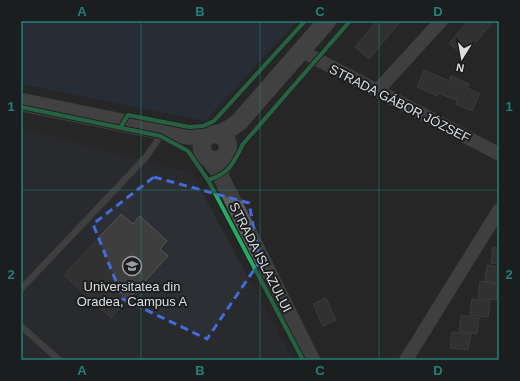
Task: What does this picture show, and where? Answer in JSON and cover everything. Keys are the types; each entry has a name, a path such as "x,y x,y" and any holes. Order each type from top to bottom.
{"main road":[{"path":"21,102 171,132 192,142 216,147 229,129 239,122 327,21"}],"street":[{"path":"377,91 440,21"},
{"name":"STRADA GÁBOR JÓZSEF","path":"301,51 499,154"},
{"name":"STRADA ISLAZULUI","path":"216,147 220,176 312,360"},
{"path":"406,360 499,210"}],"lane":[{"path":"21,289 171,132"},
{"path":"21,326 59,360"}],"highlighted area":[{"path":"154,177 249,203 260,261 207,339 123,299 93,224"}],"shaded area":[{"path":"21,21 297,21 205,121 21,84"},
{"name":"Universitatea din Oradea, Campus A","path":"21,129 191,172 293,360 21,360"}],"building":[{"path":"377,21 401,21 369,59 355,47"},
{"path":"468,21 494,21 464,56 449,43"},
{"path":"424,70 449,81 451,76 469,84 467,88 480,94 472,111 456,104 457,100 438,93 437,96 417,87"},
{"path":"121,214 133,224 140,216 167,241 160,249 168,256 111,318 64,275"},
{"path":"493,247 499,248 499,264 491,263"},
{"path":"487,265 499,267 499,283 485,281"},
{"path":"480,281 498,284 496,300 478,298"},
{"path":"326,298 336,320 323,326 313,304"},
{"path":"472,299 490,301 488,317 470,315"},
{"path":"461,315 479,318 477,334 459,331"},
{"path":"452,332 471,334 468,350 450,348"}],"cycle path":[{"path":"120,128 128,115 189,127 203,126 214,121 305,21"},
{"path":"208,180 221,174 230,167 243,144 350,21"},
{"path":"21,107 160,136 188,151 208,180 303,360"}],"place":[{"name":"Universitatea din Oradea, Campus A","path":"132,266"}]}
